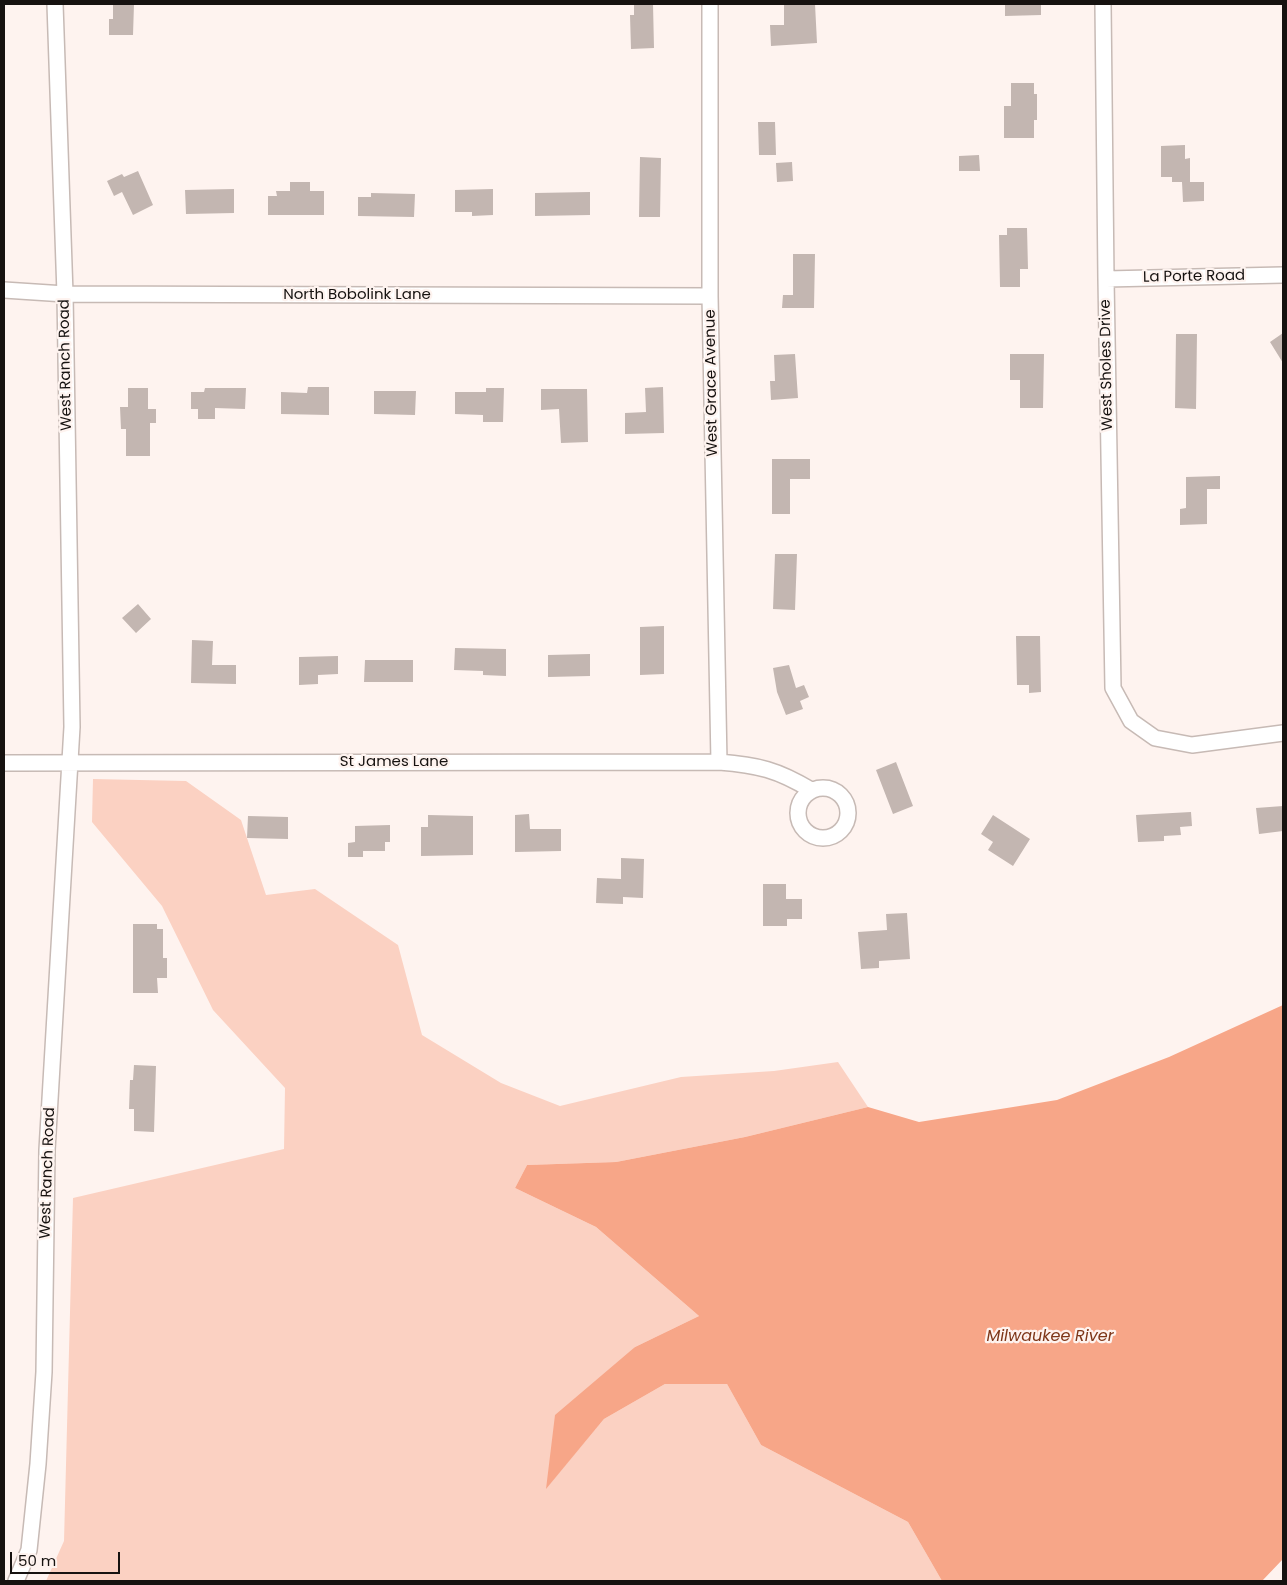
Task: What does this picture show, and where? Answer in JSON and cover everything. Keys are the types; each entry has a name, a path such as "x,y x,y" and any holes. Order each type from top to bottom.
{"street":[{"name":"West Ranch Road","path":"16,1581 29,1550 38,1464 44,1372 47,1150 72,727 65,294 55,4"},
{"name":"West Grace Avenue","path":"710,4 710,296 719,762"},
{"name":"West Sholes Drive","path":"1103,4 1114,688 1131,721 1155,738 1192,745 1283,733"},
{"name":"La Porte Road","path":"1106,279 1283,275"},
{"name":"North Bobolink Lane","path":"4,290 65,294 710,296"},
{"name":"St James Lane","path":"4,763 719,762 740,763 776,771 811,790"}],"shaded area":[{"path":"93,779 186,781 241,820 266,895 315,889 398,945 422,1035 501,1083 560,1106 681,1077 774,1071 838,1062 868,1107 745,1137 616,1162 527,1165 515,1188 596,1227 699,1316 635,1347 546,1488 604,1419 665,1384 727,1384 761,1445 908,1522 942,1581 46,1581 64,1541 73,1198 284,1149 285,1088 213,1010 162,906 92,822"}],"water":[{"name":"Milwaukee River","path":"1283,1005 1283,1559 1262,1581 942,1581 908,1522 761,1445 727,1384 665,1384 604,1419 546,1489 555,1415 635,1347 699,1316 596,1227 515,1188 527,1165 616,1162 745,1137 868,1107 919,1122 1057,1100 1169,1057"}],"building":[{"path":"113,4 134,4 133,35 109,35 109,19 113,19"},
{"path":"634,4 653,4 654,48 631,49 630,15 634,15"},
{"path":"784,4 815,4 817,43 771,46 770,25 784,25"},
{"path":"1005,4 1041,4 1041,15 1005,16"},
{"path":"1011,83 1034,83 1034,94 1037,94 1037,120 1034,120 1034,138 1004,138 1004,106 1011,106"},
{"path":"758,122 775,122 776,155 759,155"},
{"path":"1185,145 1185,159 1190,158 1190,182 1172,182 1172,177 1161,177 1161,146"},
{"path":"979,155 980,171 959,171 959,156"},
{"path":"640,157 661,158 660,217 639,217"},
{"path":"792,162 793,181 777,182 776,163"},
{"path":"138,171 153,205 133,215 122,192 114,196 107,181 122,174 124,177"},
{"path":"290,182 310,182 310,191 324,191 324,215 268,215 268,196 277,196 276,191 290,191"},
{"path":"1182,182 1204,182 1204,201 1183,202"},
{"path":"234,189 234,213 186,214 185,190"},
{"path":"493,189 493,215 472,216 472,212 455,212 455,190"},
{"path":"590,192 590,215 535,216 535,193"},
{"path":"371,193 415,194 414,217 358,216 358,197 371,197"},
{"path":"1007,228 1027,228 1028,269 1020,269 1020,287 1000,287 999,235 1007,235"},
{"path":"793,254 815,254 814,308 782,308 783,295 793,295"},
{"path":"1283,333 1283,363 1270,342"},
{"path":"1176,334 1197,334 1196,409 1175,408"},
{"path":"795,354 798,398 771,400 770,381 775,381 774,355"},
{"path":"1010,354 1044,354 1043,408 1020,408 1020,380 1010,380"},
{"path":"308,387 329,387 329,415 281,414 281,392 307,393"},
{"path":"663,387 664,433 625,434 625,413 646,412 645,388"},
{"path":"128,388 148,388 148,409 156,409 156,423 150,423 150,456 126,456 126,429 121,429 120,407 128,407"},
{"path":"205,388 246,388 245,409 215,408 215,419 198,419 198,409 191,409 191,392 204,392"},
{"path":"486,388 504,388 503,422 483,422 483,415 455,414 455,392 486,392"},
{"path":"541,389 587,389 588,442 561,443 559,409 541,410"},
{"path":"374,391 416,391 415,415 374,414"},
{"path":"772,459 810,459 810,479 790,479 790,514 772,514"},
{"path":"1220,476 1220,489 1207,489 1207,524 1180,525 1180,509 1186,508 1186,477"},
{"path":"775,554 797,554 795,610 773,609"},
{"path":"138,604 151,619 136,633 122,618"},
{"path":"664,626 664,674 640,675 640,627"},
{"path":"1016,636 1040,636 1041,692 1029,693 1029,685 1017,685"},
{"path":"192,640 213,641 212,665 236,665 236,684 191,683"},
{"path":"455,648 506,649 506,676 483,675 483,671 454,670"},
{"path":"590,654 590,676 548,677 548,655"},
{"path":"338,656 338,674 318,675 318,684 299,685 299,657"},
{"path":"365,660 413,660 413,682 364,682"},
{"path":"789,665 796,688 804,685 809,697 800,701 803,709 786,715 777,692 773,668"},
{"path":"896,762 913,806 893,814 876,770"},
{"path":"1283,806 1283,831 1259,834 1256,808"},
{"path":"1191,812 1192,826 1180,827 1181,835 1164,836 1164,841 1138,842 1136,815"},
{"path":"529,814 530,829 561,829 561,851 515,852 515,815"},
{"path":"428,815 473,816 473,855 421,856 421,827 428,827"},
{"path":"993,815 1030,839 1013,866 988,850 993,842 981,834"},
{"path":"248,816 288,817 288,839 247,838"},
{"path":"390,825 390,842 385,842 385,851 363,851 363,857 348,857 348,843 355,842 355,826"},
{"path":"621,858 644,859 643,898 623,897 623,904 596,903 597,878 621,879"},
{"path":"763,884 786,884 786,899 802,899 802,919 787,919 787,926 763,926"},
{"path":"907,913 910,959 879,961 879,968 861,969 858,932 887,930 886,914"},
{"path":"133,924 157,924 157,929 163,929 163,958 167,958 167,978 157,978 158,993 133,993"},
{"path":"134,1065 156,1066 154,1132 134,1131 134,1109 129,1109 130,1080 133,1080"}]}
